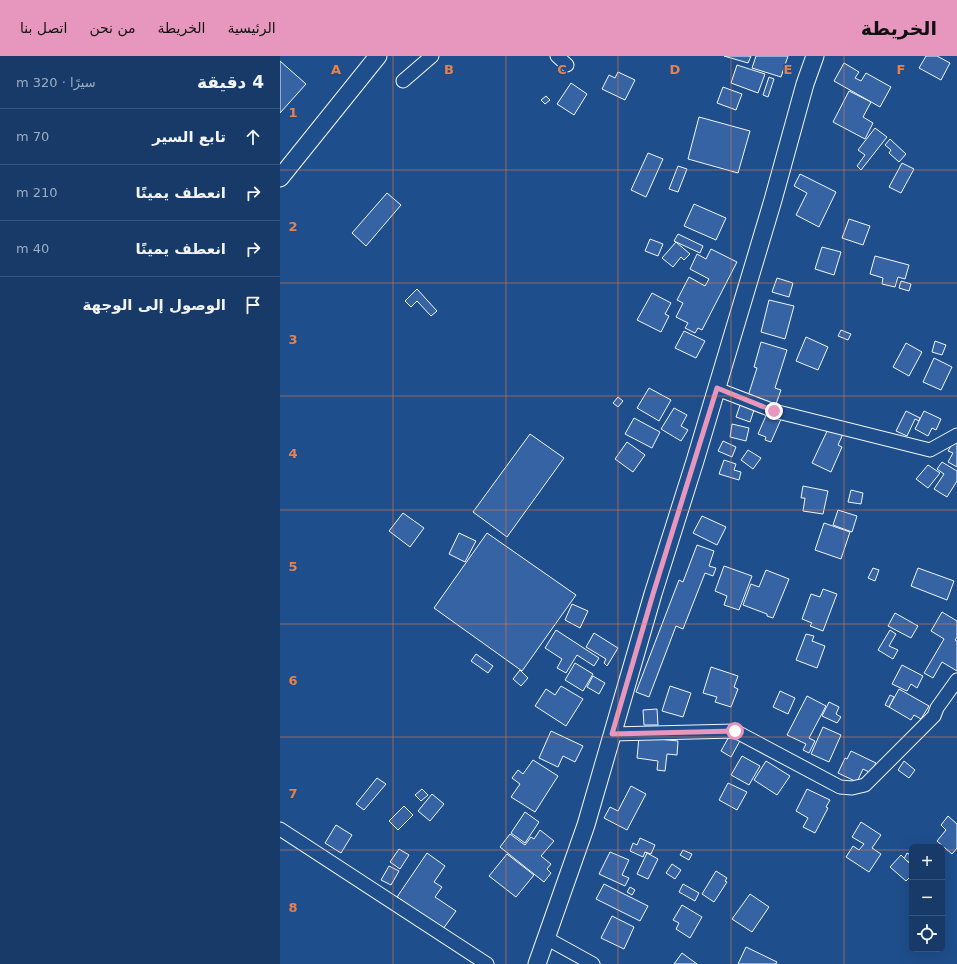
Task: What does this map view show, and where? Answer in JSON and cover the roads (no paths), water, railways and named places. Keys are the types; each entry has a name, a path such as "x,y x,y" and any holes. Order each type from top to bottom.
{"main road":[{"path":"280,178 378,56"},
{"path":"537,964 586,825 653,594 717,388 771,208 805,84 815,56"}],"street":[{"path":"403,81 432,56"},
{"path":"717,388 774,411 930,450 957,435"},
{"path":"612,734 735,731 840,788 852,788 865,785 934,716 937,708 957,680"},
{"path":"280,830 487,964"},
{"path":"546,938 593,964"}]}
